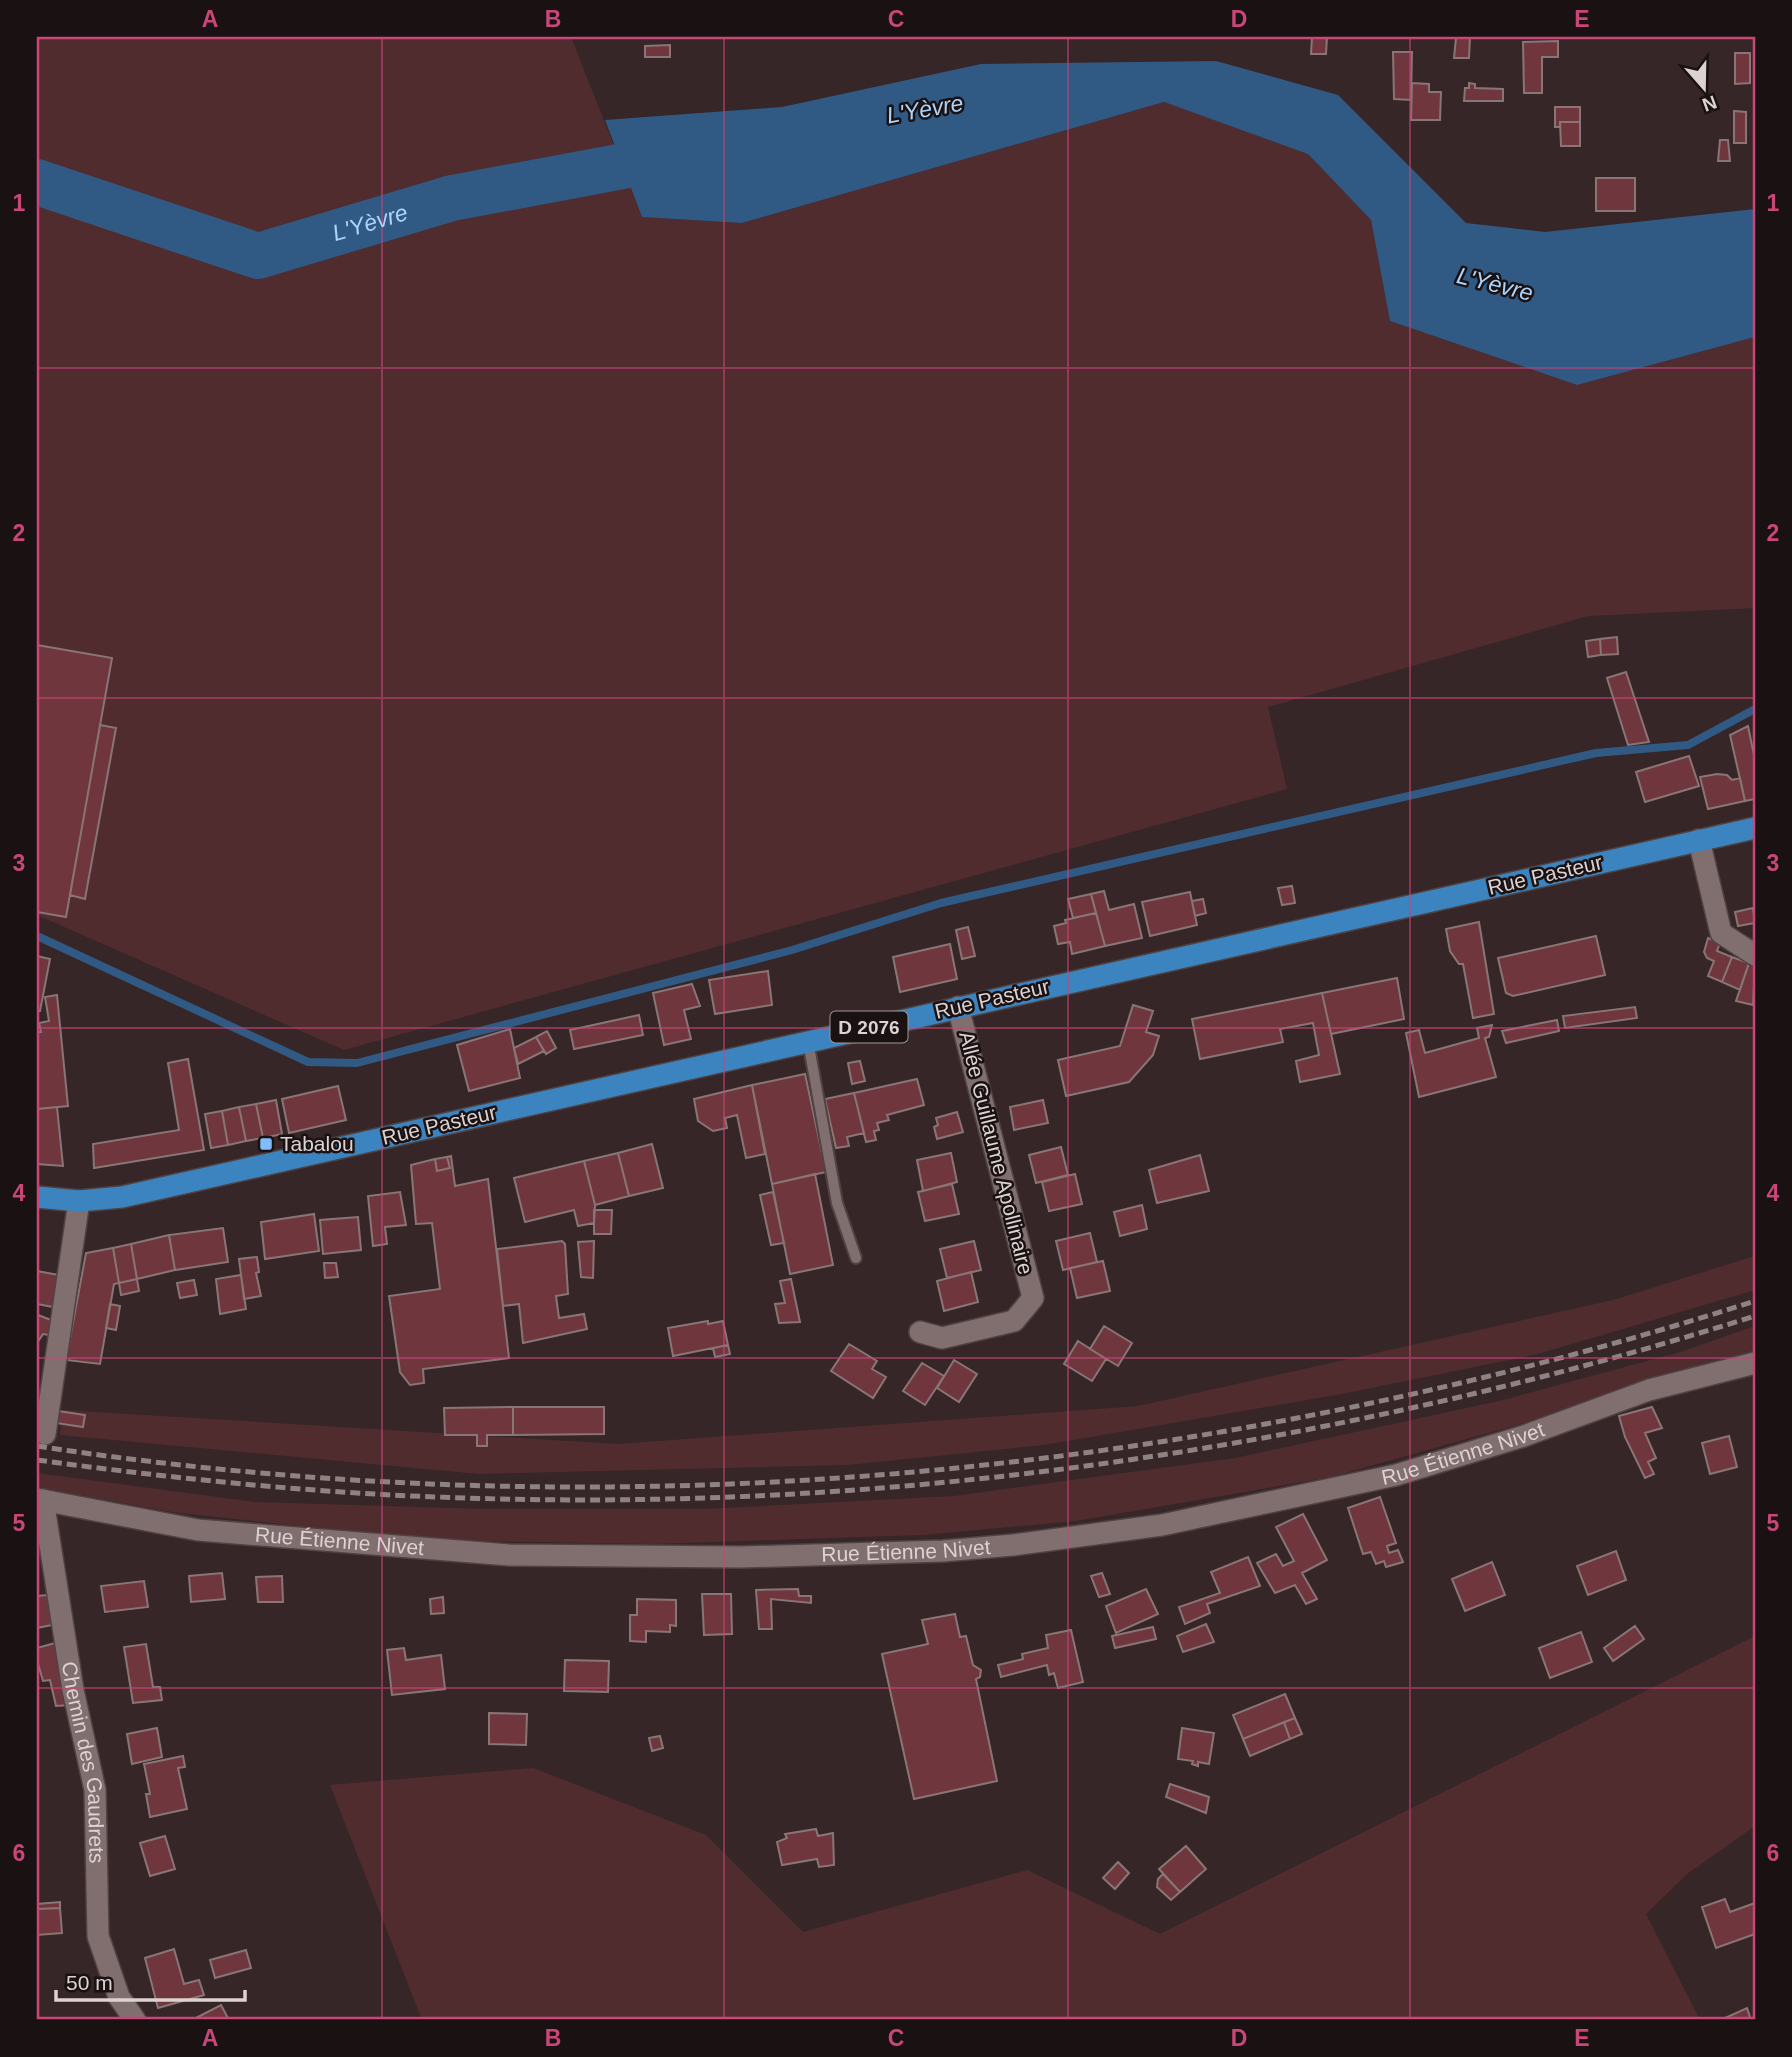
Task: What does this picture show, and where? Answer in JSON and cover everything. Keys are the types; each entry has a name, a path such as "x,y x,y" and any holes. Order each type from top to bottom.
{"main road":[{"name":"D 2076","path":"1699,840 1755,828"},
{"name":"Rue Pasteur","path":"37,1197 79,1201 122,1197 1699,840"}],"street":[{"path":"1699,840 1721,933 1755,955"},
{"name":"Allée Guillaume Apollinaire","path":"920,1332 942,1338 1014,1321 1033,1298 958,1007"},
{"path":"45,1434 79,1201"},
{"name":"Rue Étienne Nivet","path":"40,1499 198,1530 509,1555 840,1556 990,1547 1162,1525 1396,1475 1524,1436 1649,1390 1755,1363"},
{"name":"Chemin des Gaudrets","path":"40,1499 73,1690 95,1790 98,1936 120,1997 135,2020"}],"lane":[{"path":"808,1041 837,1203 856,1258"}],"shaded area":[{"path":"37,37 571,37 642,217 742,223 1164,102 1307,153 1371,220 1390,321 1577,385 1755,337 1755,608 1588,616 1268,707 1287,789 344,1050 37,915"},
{"path":"1755,1256 1755,1290 1538,1354 1342,1394 1044,1445 847,1465 479,1474 60,1435 62,1410 618,1444 1138,1406 1613,1300"},
{"path":"1755,1326 1755,1353 1676,1371 1535,1420 1331,1477 1076,1521 922,1535 653,1544 485,1541 356,1532 172,1512 37,1487 37,1473 255,1502 484,1509 704,1509 954,1496 1235,1458 1499,1401 1680,1352"},
{"path":"1755,1636 1755,1826 1687,1874 1646,1914 1700,2020 422,2020 330,1785 533,1768 706,1835 803,1932 1027,1870 1160,1934"}],"water":[{"path":"1216,61 1338,95 1466,223 1545,232 1755,209 1755,337 1577,385 1390,321 1371,220 1308,154 1164,102 742,223 642,217 605,120 782,107 981,64"}],"building":[{"path":"1312,37 1327,37 1326,54 1311,54"},
{"path":"1470,37 1469,58 1454,58 1456,38"},
{"path":"1558,41 1558,57 1542,57 1542,93 1524,93 1523,42"},
{"path":"670,45 670,57 645,57 645,46"},
{"path":"1393,52 1412,52 1411,100 1394,99"},
{"path":"1735,53 1750,53 1750,83 1735,84"},
{"path":"1412,83 1429,84 1429,92 1441,92 1440,120 1411,120"},
{"path":"1469,83 1475,84 1475,88 1503,89 1503,101 1464,101 1465,88 1469,88"},
{"path":"1555,107 1580,107 1580,122 1560,122 1560,127 1555,127"},
{"path":"1734,111 1746,112 1746,143 1734,143"},
{"path":"1560,122 1580,122 1580,146 1561,146"},
{"path":"1720,140 1728,140 1730,161 1718,161"},
{"path":"1596,178 1635,178 1635,211 1596,211"},
{"path":"1617,637 1618,654 1601,655 1600,639"},
{"path":"1600,639 1601,655 1588,657 1586,641"},
{"path":"37,645 112,658 66,917 37,912"},
{"path":"1626,672 1649,742 1628,745 1607,678"},
{"path":"100,725 116,728 85,899 70,895"},
{"path":"1748,726 1755,760 1755,799 1745,801 1730,735"},
{"path":"1689,756 1699,786 1645,802 1636,772"},
{"path":"1727,775 1732,780 1740,778 1745,801 1708,809 1700,777"},
{"path":"1292,886 1295,903 1282,905 1278,888"},
{"path":"1104,891 1109,910 1134,904 1142,938 1105,946 1091,894"},
{"path":"1190,892 1197,925 1150,936 1142,902"},
{"path":"1091,894 1096,913 1073,918 1068,899"},
{"path":"1203,899 1206,913 1195,916 1192,901"},
{"path":"1753,908 1755,923 1738,926 1735,912"},
{"path":"1096,913 1105,946 1072,954 1070,942 1058,944 1054,926 1066,923 1065,920"},
{"path":"1479,922 1494,1014 1473,1018 1463,964 1459,964 1450,951 1446,929"},
{"path":"968,927 975,956 962,959 956,930"},
{"path":"1596,936 1605,975 1513,996 1506,993 1498,958"},
{"path":"1708,938 1720,943 1717,951 1732,957 1722,982 1708,976 1714,961 1707,958 1704,952"},
{"path":"950,944 957,979 900,992 893,957"},
{"path":"37,956 50,959 40,1011 37,1011"},
{"path":"1732,957 1749,963 1740,990 1722,982"},
{"path":"1749,963 1755,966 1753,1005 1736,1001"},
{"path":"768,971 772,1005 715,1014 709,980"},
{"path":"1397,978 1404,1019 1331,1034 1322,993"},
{"path":"692,984 700,1006 684,1010 691,1039 664,1045 653,993"},
{"path":"1322,993 1340,1074 1300,1082 1296,1061 1319,1055 1313,1023 1280,1029 1283,1042 1200,1059 1192,1019"},
{"path":"57,995 68,1106 37,1109 37,1032 41,1032 39,1023 49,1021 45,997"},
{"path":"1133,1005 1153,1011 1146,1032 1159,1036 1153,1055 1129,1082 1066,1096 1058,1060 1120,1046"},
{"path":"1635,1007 1637,1018 1565,1028 1563,1016"},
{"path":"639,1015 643,1035 574,1049 570,1030"},
{"path":"1557,1020 1559,1031 1506,1043 1502,1031"},
{"path":"1492,1025 1489,1037 1485,1038 1496,1077 1419,1097 1406,1033 1419,1030 1425,1053 1479,1038 1477,1028"},
{"path":"510,1029 520,1078 469,1091 457,1045"},
{"path":"547,1031 556,1048 546,1054 536,1037"},
{"path":"536,1037 544,1051 518,1064 514,1048"},
{"path":"188,1059 204,1150 94,1168 93,1144 179,1130 168,1063"},
{"path":"860,1061 865,1081 852,1084 848,1063"},
{"path":"805,1074 826,1172 772,1184 752,1085"},
{"path":"917,1079 924,1105 887,1115 889,1120 877,1123 879,1130 874,1131 876,1140 866,1142 854,1093"},
{"path":"752,1085 765,1154 746,1158 737,1115 725,1118 727,1128 713,1131 698,1121 694,1099"},
{"path":"338,1086 346,1120 289,1133 282,1099"},
{"path":"854,1093 864,1133 847,1137 849,1146 836,1148 825,1099"},
{"path":"276,1100 282,1134 263,1138 256,1104"},
{"path":"1043,1100 1048,1123 1014,1130 1010,1107"},
{"path":"256,1104 263,1138 246,1141 239,1107"},
{"path":"57,1107 63,1166 37,1164 37,1109"},
{"path":"239,1107 246,1141 228,1145 222,1111"},
{"path":"222,1111 228,1145 211,1148 205,1114"},
{"path":"957,1112 963,1132 937,1139 934,1127 938,1125 936,1118"},
{"path":"652,1144 663,1188 629,1196 618,1153"},
{"path":"1061,1147 1068,1175 1036,1183 1029,1155"},
{"path":"618,1153 629,1196 595,1205 584,1161"},
{"path":"951,1153 957,1182 923,1191 917,1160"},
{"path":"1200,1155 1209,1191 1157,1203 1149,1170"},
{"path":"451,1156 455,1186 488,1179 509,1358 423,1369 424,1383 410,1385 400,1372 389,1296 440,1289 432,1223 416,1224 411,1165 435,1159 437,1171 450,1168 447,1157"},
{"path":"447,1157 450,1168 437,1171 435,1159"},
{"path":"584,1161 595,1205 594,1223 578,1226 574,1210 525,1222 514,1178"},
{"path":"815,1174 833,1265 790,1274 772,1184"},
{"path":"1075,1174 1082,1204 1049,1211 1042,1182"},
{"path":"952,1184 959,1214 925,1221 918,1192"},
{"path":"400,1192 406,1225 385,1227 387,1244 373,1246 368,1196"},
{"path":"773,1192 784,1243 771,1245 760,1195"},
{"path":"1142,1205 1147,1229 1120,1236 1114,1212"},
{"path":"594,1210 612,1210 611,1234 594,1234"},
{"path":"314,1214 319,1251 265,1259 261,1222"},
{"path":"358,1217 361,1250 323,1254 320,1220"},
{"path":"223,1228 228,1262 175,1270 169,1235"},
{"path":"1090,1233 1097,1262 1063,1270 1056,1241"},
{"path":"169,1235 175,1270 137,1279 131,1244"},
{"path":"562,1241 565,1244 568,1294 556,1296 559,1318 584,1314 587,1329 523,1343 519,1304 503,1306 497,1249"},
{"path":"594,1241 593,1278 581,1277 578,1242"},
{"path":"974,1241 981,1270 947,1278 940,1249"},
{"path":"131,1244 137,1279 119,1283 113,1248"},
{"path":"113,1248 119,1283 114,1284 100,1364 66,1360 86,1253"},
{"path":"257,1257 259,1272 256,1273 261,1296 244,1299 239,1259"},
{"path":"1103,1261 1110,1291 1077,1298 1070,1268"},
{"path":"324,1263 336,1263 338,1277 325,1278"},
{"path":"37,1271 59,1275 53,1307 37,1304"},
{"path":"971,1272 978,1302 944,1311 937,1281"},
{"path":"241,1275 246,1309 220,1314 216,1279"},
{"path":"137,1279 139,1291 121,1295 119,1283"},
{"path":"791,1279 800,1322 779,1323 775,1304 785,1303 780,1281"},
{"path":"194,1280 197,1295 180,1298 177,1283"},
{"path":"110,1304 120,1306 116,1330 106,1328"},
{"path":"38,1315 51,1320 49,1335 43,1334 37,1343"},
{"path":"708,1321 708,1324 723,1321 728,1345 673,1356 668,1328"},
{"path":"1104,1326 1132,1343 1118,1366 1090,1349"},
{"path":"1078,1341 1106,1359 1092,1381 1064,1364"},
{"path":"849,1344 877,1361 872,1369 886,1377 873,1398 831,1371"},
{"path":"728,1345 730,1354 715,1357 713,1348"},
{"path":"954,1360 977,1374 959,1402 937,1388"},
{"path":"922,1363 944,1376 925,1405 903,1391"},
{"path":"513,1407 604,1407 604,1434 513,1435"},
{"path":"513,1407 513,1435 487,1435 487,1446 477,1446 477,1435 445,1435 444,1408"},
{"path":"1652,1407 1662,1428 1645,1433 1656,1458 1648,1462 1654,1474 1645,1478 1625,1437 1619,1416"},
{"path":"58,1411 85,1415 83,1427 56,1423"},
{"path":"1729,1436 1737,1467 1710,1474 1702,1443"},
{"path":"1380,1497 1396,1543 1387,1546 1389,1553 1398,1550 1403,1562 1386,1567 1384,1561 1376,1564 1371,1552 1363,1554 1348,1508"},
{"path":"1303,1514 1327,1560 1302,1573 1317,1599 1306,1604 1295,1585 1275,1593 1257,1563 1276,1554 1283,1566 1294,1561 1276,1527"},
{"path":"1616,1551 1626,1580 1588,1595 1577,1566"},
{"path":"1248,1557 1260,1586 1207,1604 1210,1613 1185,1624 1179,1607 1220,1593 1211,1572"},
{"path":"1492,1562 1505,1595 1465,1611 1452,1579"},
{"path":"222,1573 225,1599 191,1602 189,1576"},
{"path":"1102,1573 1110,1594 1099,1597 1091,1576"},
{"path":"282,1576 283,1602 258,1602 256,1577"},
{"path":"144,1581 148,1607 105,1612 101,1586"},
{"path":"798,1589 799,1596 811,1596 811,1603 771,1599 772,1629 759,1629 756,1590"},
{"path":"1146,1589 1158,1614 1116,1633 1106,1606"},
{"path":"702,1594 731,1594 732,1634 704,1635"},
{"path":"47,1595 52,1625 37,1628 37,1596"},
{"path":"443,1597 444,1613 431,1614 430,1599"},
{"path":"637,1599 676,1600 676,1626 670,1625 670,1632 646,1631 646,1642 630,1641 630,1615 637,1615"},
{"path":"955,1614 960,1637 966,1636 973,1665 981,1670 980,1677 976,1679 997,1781 914,1799 882,1654 928,1644 922,1620"},
{"path":"1206,1624 1214,1642 1183,1652 1177,1636"},
{"path":"1635,1626 1644,1639 1613,1661 1604,1648"},
{"path":"1153,1627 1156,1639 1115,1648 1112,1636"},
{"path":"1071,1630 1083,1682 1058,1688 1054,1673 1049,1675 1047,1665 1001,1677 998,1665 1023,1659 1022,1654 1048,1648 1046,1635"},
{"path":"1581,1632 1592,1662 1550,1678 1539,1648"},
{"path":"55,1643 70,1705 56,1706 50,1680 43,1681 37,1660 37,1648"},
{"path":"146,1644 153,1687 160,1687 162,1700 133,1703 124,1647"},
{"path":"404,1648 406,1660 441,1655 445,1689 392,1695 387,1650"},
{"path":"565,1660 609,1661 608,1692 564,1691"},
{"path":"1285,1694 1295,1718 1243,1739 1233,1715"},
{"path":"489,1713 527,1714 526,1745 489,1744"},
{"path":"1295,1718 1302,1734 1290,1739 1284,1722"},
{"path":"1284,1722 1290,1739 1250,1756 1243,1739"},
{"path":"157,1728 162,1757 132,1764 127,1734"},
{"path":"1182,1728 1214,1733 1209,1764 1198,1762 1198,1766 1192,1764 1193,1761 1178,1759"},
{"path":"660,1736 663,1748 652,1751 649,1738"},
{"path":"183,1756 185,1767 178,1768 187,1809 150,1817 146,1794 150,1794 144,1764"},
{"path":"1170,1784 1209,1797 1206,1813 1166,1797"},
{"path":"816,1829 818,1836 833,1833 834,1865 819,1867 817,1859 782,1865 777,1842 787,1838 785,1834"},
{"path":"165,1836 175,1869 150,1876 140,1843"},
{"path":"1186,1846 1206,1869 1180,1892 1159,1869"},
{"path":"1118,1862 1129,1873 1115,1889 1103,1878"},
{"path":"1163,1874 1180,1892 1171,1900 1157,1887 1158,1879"},
{"path":"1725,1899 1730,1912 1755,1903 1755,1934 1716,1948 1702,1907"},
{"path":"60,1902 60,1908 37,1909 37,1904"},
{"path":"60,1908 62,1933 37,1935 37,1909"},
{"path":"174,1949 184,1984 199,1980 204,1995 158,2008 145,1958"},
{"path":"246,1950 251,1968 215,1978 210,1960"},
{"path":"221,2005 229,2020 192,2020"},
{"path":"1747,2008 1751,2020 1726,2020 1725,2018"}],"waterway":[{"name":"L'Yèvre","path":"37,182 258,256 452,198 682,155"},
{"path":"37,936 308,1062 357,1063 792,950 941,903 1596,753 1688,745 1755,709"}],"railway":[{"path":"37,1446 253,1472 470,1485 687,1485 904,1473 1120,1448 1334,1411 1546,1362 1755,1301"},
{"path":"37,1460 237,1483 437,1497 604,1500 772,1495 938,1483 1104,1464 1269,1437 1432,1403 1594,1363 1755,1316"}],"place":[{"name":"Tabalou","path":"266,1144"}]}
